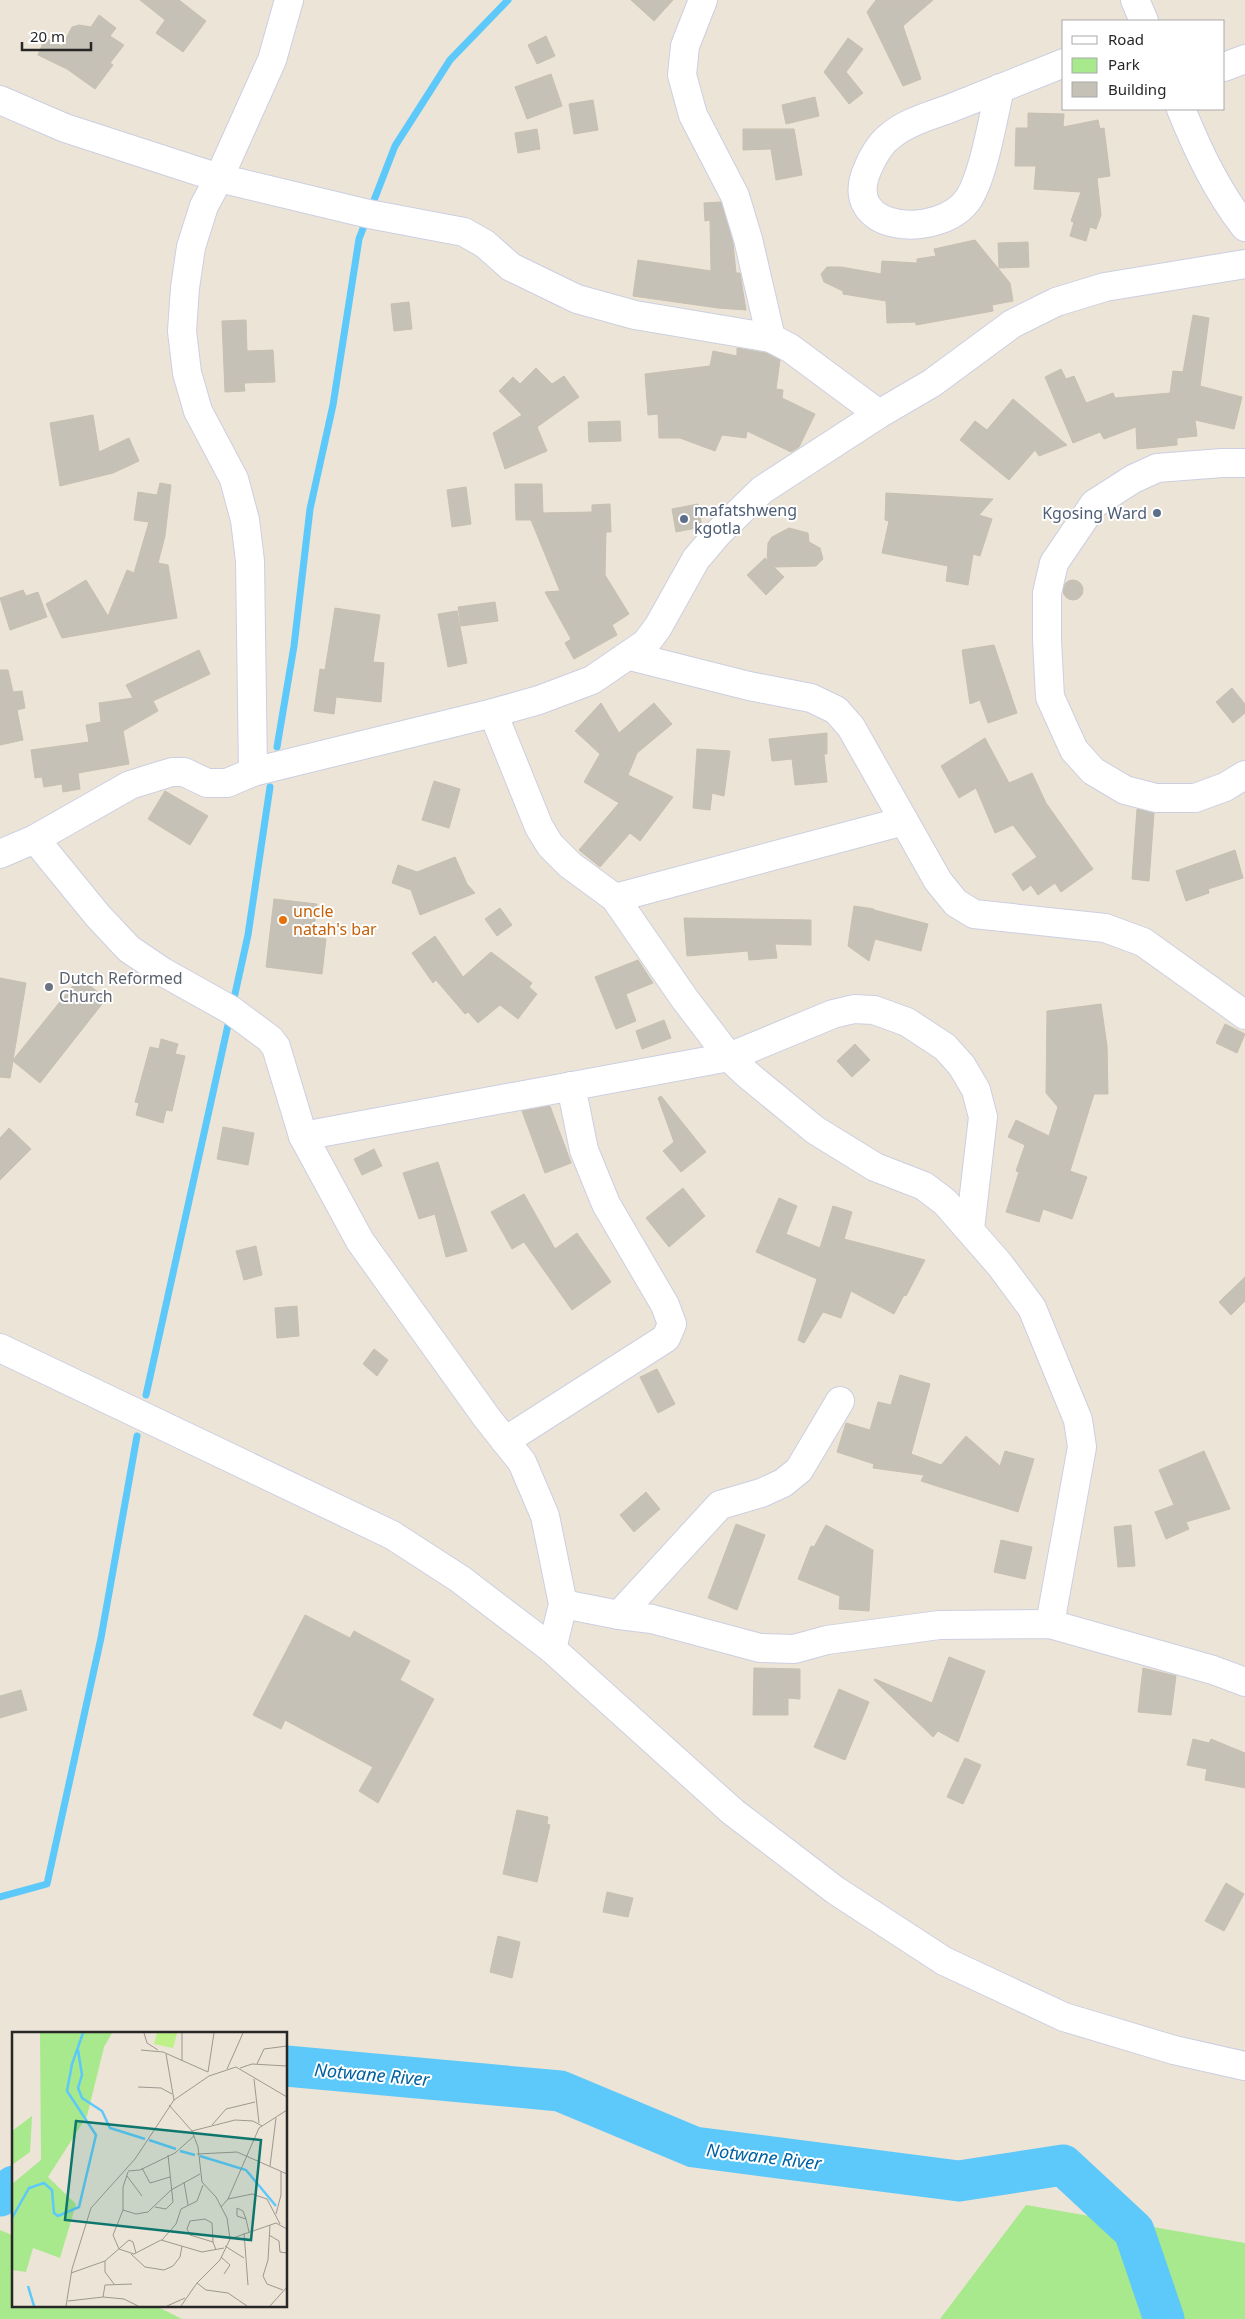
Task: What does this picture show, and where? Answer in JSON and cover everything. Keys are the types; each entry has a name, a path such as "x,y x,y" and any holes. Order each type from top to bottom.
{"street":[{"path":"253,772 250,561 245,520 234,479 198,411 187,373 182,331 184,288 191,247 204,206 219,178 272,60 289,0"},
{"path":"703,0 685,46 682,75 693,115 735,196 748,239 771,338"},
{"path":"1135,0 1144,20"},
{"path":"1225,67 1245,58"},
{"path":"1000,88 977,181 968,199 940,219 926,223 908,225 884,222 871,212 863,196 863,179 871,160 887,138 903,127 1000,88 1062,64"},
{"path":"0,100 66,128 219,178 368,214 464,232 485,244 512,267 577,299 635,315 771,338 790,348 879,414"},
{"path":"1182,110 1197,149 1225,201 1245,227"},
{"path":"0,854 35,839 130,786 172,772 184,772 207,783 227,783 253,772 493,713 539,700 592,680 630,656 646,643 658,627 696,559 719,532 762,490 879,414 932,383 1012,324 1056,302 1105,287 1245,264"},
{"path":"1245,463 1157,468 1133,479 1094,504 1054,563 1047,593 1047,640 1050,697 1074,750 1093,771 1125,790 1156,798 1195,798 1225,787 1245,775"},
{"path":"630,656 749,686 811,698 836,710 851,727 938,881 956,903 974,914 1104,928 1143,942 1245,1015"},
{"path":"493,713 540,827 550,845 570,865 615,898 684,998 730,1057 748,1075 815,1130 875,1167 924,1186 945,1202 970,1229 1032,1308 1078,1420 1082,1447 1050,1624"},
{"path":"615,898 904,821"},
{"path":"35,839 98,916 129,949 163,972 231,1010 270,1039 280,1057 303,1136 360,1241 522,1462 545,1516 563,1604 552,1649"},
{"path":"303,1136 730,1057 833,1014 854,1009 874,1010 907,1022 946,1047 962,1066 976,1090 982,1117 970,1229"},
{"path":"505,1441 666,1338 672,1324 665,1305 606,1204 584,1150 571,1086"},
{"path":"0,1348 392,1535 460,1578 552,1649 733,1812 835,1890 944,1961 1064,2017 1174,2050 1245,2066"},
{"path":"619,1616 720,1506 761,1493 783,1483 799,1470 840,1401"},
{"path":"563,1604 619,1616 652,1619 760,1648 794,1649 827,1640 939,1625 1050,1624 1213,1670 1245,1682"}],"green space":[{"path":"1026,2205 1245,2243 1245,2319 940,2319"},
{"path":"0,2230 12,2235 12,2306 156,2306 182,2319 0,2319"}],"building":[{"path":"140,0 179,0 206,21 183,52 156,33 165,20"},
{"path":"631,0 673,0 654,21"},
{"path":"876,0 933,0 903,26 921,79 903,86 867,12"},
{"path":"99,15 116,28 110,36 124,45 110,63 113,65 95,89 67,69 38,55 45,38 62,46 72,27 79,25 91,27"},
{"path":"546,36 555,56 537,64 528,45"},
{"path":"848,38 863,49 846,72 863,93 849,104 824,72"},
{"path":"551,74 562,106 527,119 515,87"},
{"path":"815,97 819,116 786,124 782,105"},
{"path":"593,100 598,130 574,134 569,104"},
{"path":"1028,113 1064,114 1063,127 1098,120 1100,129 1104,128 1110,176 1097,178 1101,215 1096,229 1090,227 1086,241 1070,236 1074,222 1071,221 1081,192 1034,189 1036,166 1015,166 1016,128 1028,128"},
{"path":"537,129 540,149 518,153 515,133"},
{"path":"743,129 794,129 802,175 776,180 771,149 743,150"},
{"path":"721,202 733,243 736,273 740,273 746,310 633,296 638,260 711,271 710,220 705,221 704,203"},
{"path":"975,240 1010,283 1013,301 992,305 993,311 916,325 916,322 887,323 886,301 843,294 843,291 824,282 821,274 827,267 841,267 881,274 882,261 917,263 917,259 936,256 934,249"},
{"path":"1028,242 1029,267 999,268 998,243"},
{"path":"409,302 412,329 394,331 391,304"},
{"path":"1193,315 1209,318 1200,386 1242,397 1234,429 1195,420 1197,436 1177,438 1177,445 1137,449 1136,427 1104,439 1100,432 1073,443 1045,377 1061,369 1066,379 1074,376 1086,403 1113,393 1115,398 1170,393 1173,371 1183,372"},
{"path":"246,320 247,351 273,350 275,382 244,383 245,391 225,392 222,321"},
{"path":"737,348 766,353 780,360 776,389 783,390 782,398 815,414 799,447 791,452 747,431 746,438 722,435 715,451 680,438 659,438 658,414 648,415 645,374 710,366 713,351 737,356"},
{"path":"536,368 552,384 564,376 579,397 537,427 547,451 505,469 493,433 522,415 499,391 513,377 520,384"},
{"path":"1013,399 1067,445 1039,456 1035,450 1009,480 960,440 975,421 987,430"},
{"path":"93,415 99,452 129,438 139,461 113,473 60,486 50,423"},
{"path":"620,421 621,441 589,442 588,422"},
{"path":"160,483 171,485 165,536 158,563 168,565 177,618 62,638 46,604 86,580 108,616 127,570 134,573 149,522 134,520 138,492 157,495"},
{"path":"515,484 542,484 543,513 592,512 592,505 610,504 611,532 606,532 605,575 629,614 612,625 617,635 574,659 565,643 571,639 545,592 560,591 531,520 516,520"},
{"path":"466,487 471,524 452,527 447,490"},
{"path":"886,493 993,499 979,515 992,519 980,556 973,554 968,585 946,581 948,566 882,553 889,521 885,520"},
{"path":"698,504 702,527 676,532 672,509"},
{"path":"789,528 808,533 809,542 820,548 823,559 816,566 774,567 784,577 766,595 747,575 765,558 767,561 768,543 772,537"},
{"path":"1069,580 1077,580 1083,586 1083,594 1077,600 1069,600 1063,594 1063,586"},
{"path":"23,590 26,596 38,592 47,617 10,630 0,598"},
{"path":"495,602 498,621 461,626 458,607"},
{"path":"335,608 380,615 373,662 384,663 381,702 336,697 334,714 314,711 320,669 325,670"},
{"path":"457,611 467,663 448,667 438,614"},
{"path":"994,645 1017,713 988,723 980,700 970,704 962,650"},
{"path":"199,650 210,674 153,701 158,711 123,731 129,764 78,773 80,789 63,792 62,784 44,787 42,777 35,778 31,750 89,742 86,725 101,722 99,703 133,698 126,685"},
{"path":"0,670 8,670 13,692 22,691 25,708 17,710 23,740 0,745"},
{"path":"1232,688 1245,704 1245,713 1233,723 1216,702"},
{"path":"601,703 619,733 654,703 672,724 637,753 628,775 673,797 640,841 630,833 600,867 579,850 619,803 584,782 600,754 575,731"},
{"path":"827,733 827,754 824,754 827,782 795,785 792,759 772,761 769,739"},
{"path":"985,738 1009,783 1032,773 1046,803 1093,869 1061,892 1055,883 1038,895 1031,885 1023,891 1012,874 1037,857 1013,825 995,833 976,788 959,798 941,766"},
{"path":"697,749 730,751 724,796 712,793 710,810 693,808"},
{"path":"434,781 460,789 449,828 422,820"},
{"path":"165,791 208,816 190,845 148,819"},
{"path":"1137,809 1154,813 1149,881 1132,879"},
{"path":"1235,850 1243,878 1208,889 1209,893 1186,901 1176,871"},
{"path":"455,857 467,884 475,893 420,915 411,890 392,883 398,865 417,872"},
{"path":"274,899 317,904 313,937 326,939 322,974 266,967"},
{"path":"854,906 874,909 928,924 921,951 875,939 869,961 848,946"},
{"path":"500,908 512,925 497,936 485,919"},
{"path":"684,918 811,920 811,945 775,944 777,958 749,960 748,951 687,956"},
{"path":"435,936 463,977 491,952 532,983 529,987 537,994 518,1019 500,1005 478,1023 468,1012 465,1014 436,980 433,983 412,953"},
{"path":"638,960 653,983 626,994 636,1021 616,1029 595,977"},
{"path":"80,977 106,999 40,1083 13,1061 10,1078 0,1077 0,978 26,983 13,1060"},
{"path":"1101,1004 1107,1046 1108,1094 1094,1094 1070,1171 1087,1177 1072,1219 1043,1209 1039,1222 1006,1212 1019,1172 1016,1171 1025,1145 1008,1137 1016,1120 1049,1136 1058,1107 1046,1093 1047,1011"},
{"path":"664,1020 671,1038 642,1049 636,1031"},
{"path":"1225,1024 1245,1034 1237,1053 1216,1043"},
{"path":"161,1039 178,1044 175,1054 185,1056 172,1111 166,1110 163,1123 136,1115 139,1103 135,1102 150,1047 159,1049"},
{"path":"855,1044 870,1060 852,1077 837,1061"},
{"path":"661,1096 706,1152 681,1172 663,1151 674,1142 658,1098"},
{"path":"550,1106 571,1163 545,1173 522,1111"},
{"path":"223,1127 254,1133 248,1165 217,1159"},
{"path":"9,1128 31,1149 0,1180 0,1138"},
{"path":"374,1149 382,1166 362,1175 354,1159"},
{"path":"438,1162 467,1251 446,1257 435,1214 419,1219 403,1173"},
{"path":"683,1188 705,1216 669,1247 646,1218"},
{"path":"524,1194 555,1249 577,1233 611,1282 572,1310 524,1242 512,1249 491,1212"},
{"path":"779,1198 797,1206 786,1234 820,1248 833,1206 852,1212 844,1239 925,1260 894,1314 851,1291 841,1318 823,1312 804,1343 798,1340 817,1279 756,1252"},
{"path":"256,1246 262,1275 244,1280 236,1251"},
{"path":"1245,1277 1245,1301 1231,1315 1219,1302"},
{"path":"297,1306 299,1336 277,1338 275,1308"},
{"path":"374,1349 388,1360 377,1376 363,1364"},
{"path":"657,1369 675,1404 658,1413 640,1377"},
{"path":"900,1375 930,1384 911,1454 941,1465 966,1436 1000,1466 1005,1451 1034,1459 1018,1512 921,1481 924,1475 873,1468 874,1464 837,1452 846,1423 870,1430 878,1402 891,1405"},
{"path":"1204,1451 1230,1509 1186,1522 1189,1529 1166,1539 1155,1512 1174,1505 1159,1470"},
{"path":"646,1492 660,1509 634,1532 620,1515"},
{"path":"736,1524 765,1535 737,1610 708,1598"},
{"path":"826,1525 873,1550 869,1611 839,1609 840,1596 798,1579 811,1546 814,1547"},
{"path":"1131,1525 1135,1566 1118,1567 1114,1527"},
{"path":"1001,1540 1032,1547 1025,1579 994,1572"},
{"path":"305,1615 350,1638 354,1631 410,1661 400,1680 434,1699 378,1803 359,1791 373,1767 285,1720 281,1729 253,1715"},
{"path":"949,1657 985,1671 958,1742 938,1731 933,1737 874,1680 932,1703"},
{"path":"754,1668 800,1669 800,1699 788,1698 788,1715 753,1715"},
{"path":"1143,1668 1176,1676 1171,1715 1138,1712"},
{"path":"839,1689 869,1702 845,1760 814,1747"},
{"path":"21,1690 27,1710 0,1718 0,1696"},
{"path":"1193,1739 1209,1743 1211,1739 1245,1753 1245,1788 1205,1780 1207,1769 1187,1765"},
{"path":"965,1758 981,1765 963,1804 947,1797"},
{"path":"517,1810 548,1817 547,1824 550,1825 537,1882 503,1874"},
{"path":"1226,1883 1244,1894 1224,1931 1205,1921"},
{"path":"607,1892 633,1898 628,1917 603,1912"},
{"path":"498,1936 520,1942 512,1978 490,1972"}],"waterway":[{"path":"371,208 395,146 450,60 508,0"},
{"path":"277,747 294,646 310,509 333,405 359,239 367,218"},
{"path":"233,1003 248,935 270,787"},
{"path":"146,1395 230,1016"},
{"path":"0,1897 47,1884 101,1638 137,1436"},
{"name":"Notwane River","path":"288,2066 560,2091 694,2147 959,2181 1063,2165 1134,2231 1164,2319"},
{"name":"Notwane River","path":"0,2196 12,2187"}],"place":[{"name":"Kgosing Ward","path":"1157,513"},
{"name":"mafatshweng kgotla","path":"684,519"},
{"name":"uncle natah's bar","path":"283,920"},
{"name":"Dutch Reformed Church","path":"49,987"}]}
